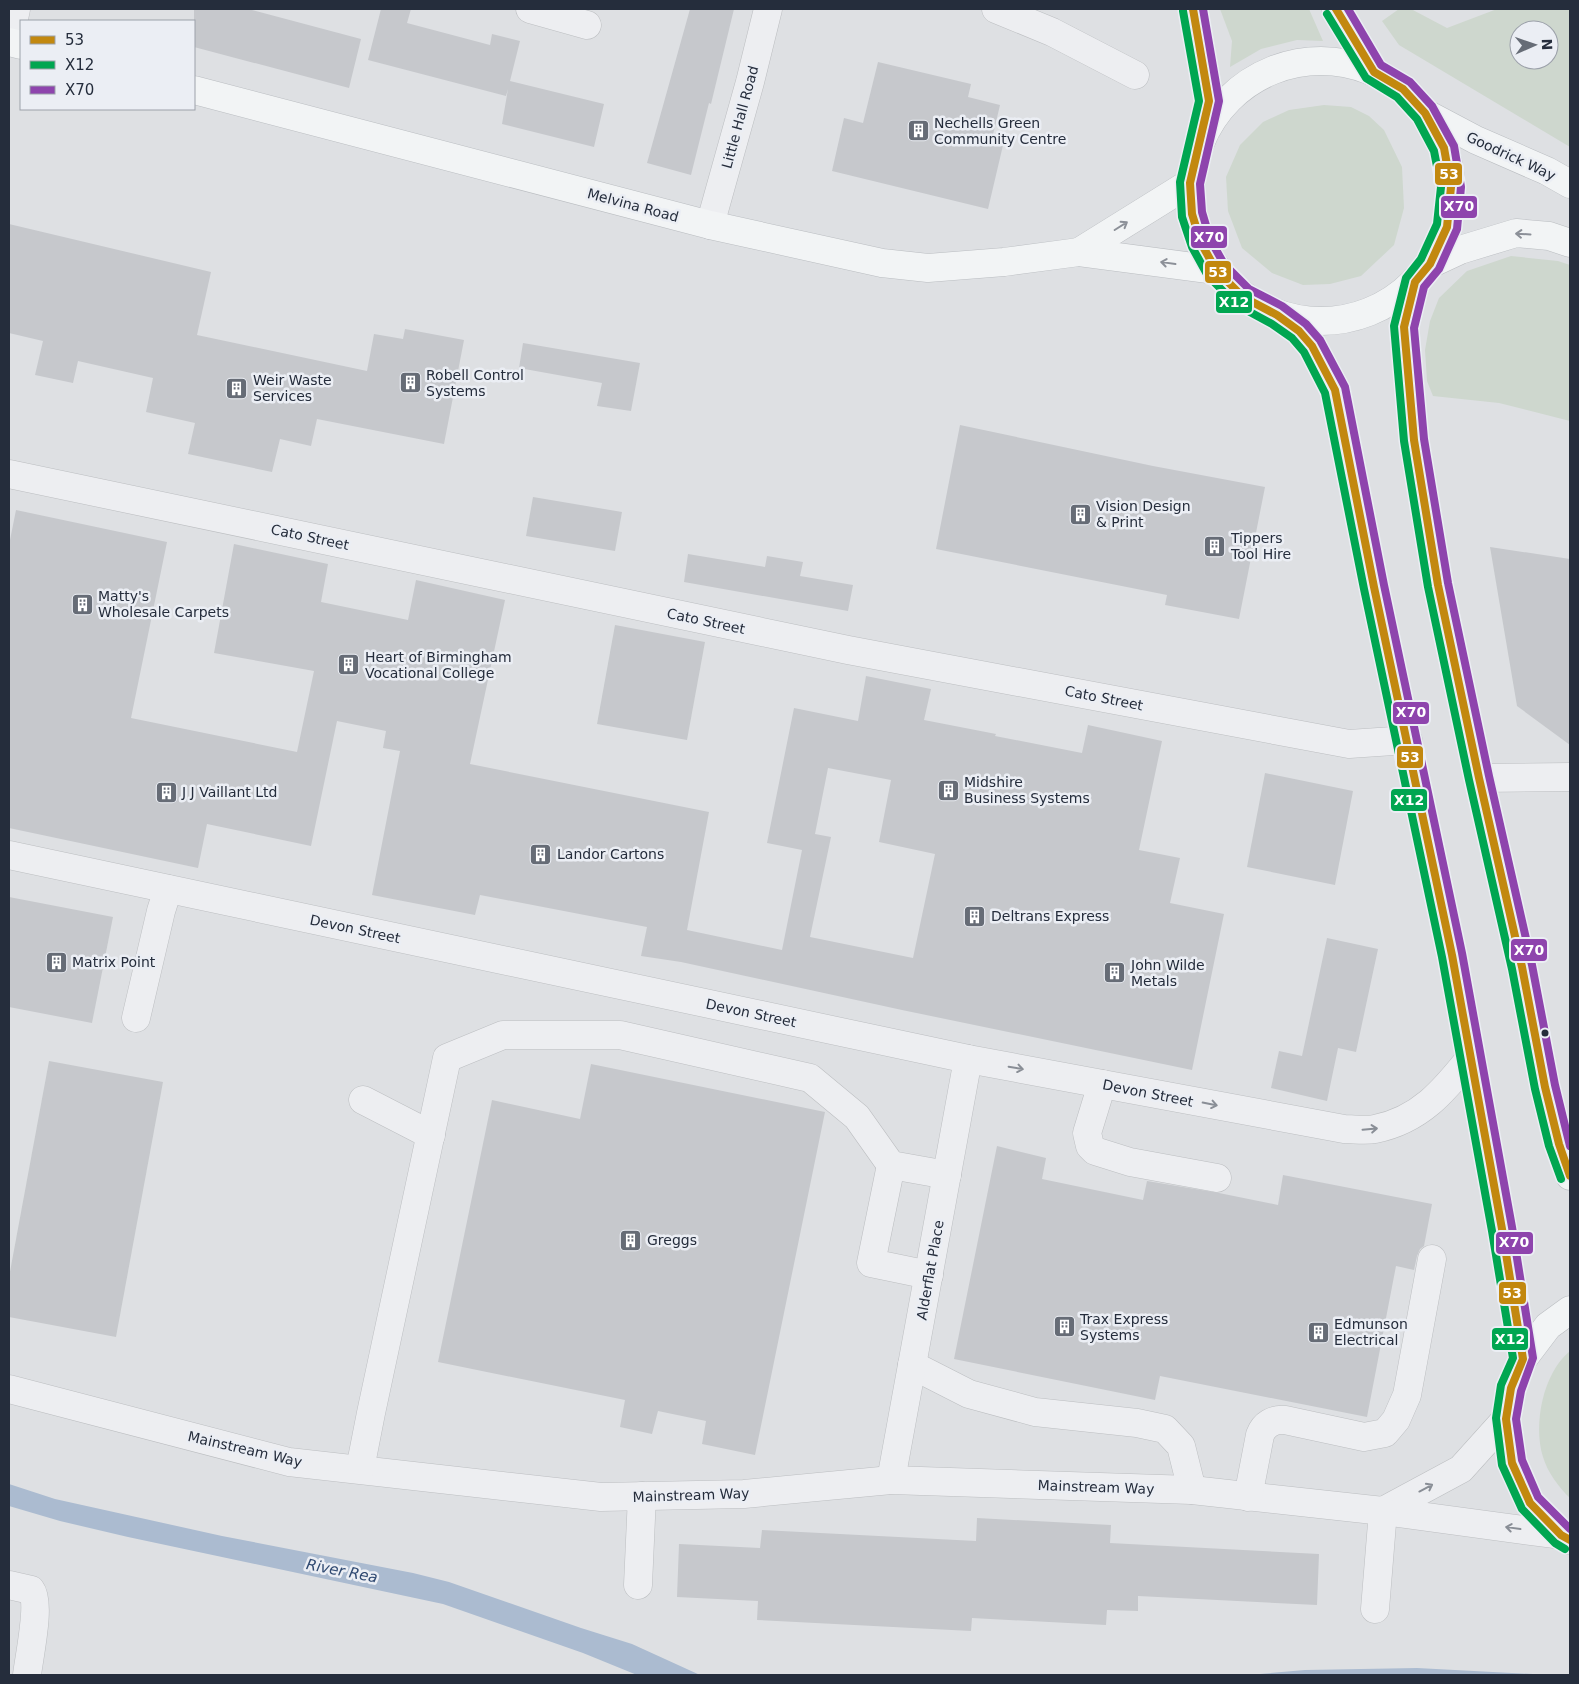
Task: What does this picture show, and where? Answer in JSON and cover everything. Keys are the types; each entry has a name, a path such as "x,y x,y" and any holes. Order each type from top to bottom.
{"main road":[{"path":"1193,9 1209,101 1190,183 1192,214 1201,243 1216,270 1243,297 1277,315 1299,331 1312,346 1334,390 1452,955 1502,1229 1523,1359"},
{"path":"1336,9 1374,72"},
{"path":"1200,141 1222,105 1254,78 1293,63 1334,61 1374,72 1402,89 1425,113 1444,148 1451,187 1447,227 1422,273 1404,327 1414,440 1438,585 1522,967 1548,1096 1559,1144 1570,1176"},
{"name":"Melvina Road","path":"195,90 710,225 882,263 928,268 1004,262 1079,252 1216,270"},
{"name":"Goodrick Way","path":"1425,113 1476,140 1547,171 1570,184"},
{"name":"Melvina Road","path":"1079,252 1190,183"},
{"path":"1277,315 1314,322 1351,319 1386,305 1422,273 1460,250 1516,233 1549,236 1570,243"},
{"path":"1566,1538 1530,1503 1512,1463 1506,1419 1511,1388 1523,1359 1548,1326 1570,1310"}],"street":[{"path":"9,42 16,9"},
{"path":"530,9 587,25"},
{"name":"Little Hall Road","path":"710,225 750,82 768,9"},
{"path":"996,9 1052,32 1134,75"},
{"name":"Cato Street","path":"9,474 848,650 1349,744 1408,740"},
{"path":"1479,778 1570,777"},
{"name":"Devon Street","path":"9,855 968,1060 1344,1129 1374,1130 1406,1120 1435,1099 1471,1057"},
{"path":"136,1018 168,889"},
{"path":"360,1469 370,1413 447,1058 503,1035 620,1035 810,1078 857,1117 891,1166 947,1175"},
{"name":"Alderflat Place","path":"891,1480 968,1060"},
{"path":"1102,1084 1087,1133 1090,1146 1095,1151 1130,1162 1217,1178"},
{"path":"363,1100 430,1135"},
{"path":"891,1166 871,1263 929,1275"},
{"path":"1248,1497 1260,1435 1270,1423 1277,1420 1285,1420 1364,1437 1385,1432 1396,1420 1407,1395 1432,1259"},
{"path":"912,1365 969,1394 1035,1412 1138,1423 1165,1429 1182,1446 1192,1490"},
{"name":"Mainstream Way","path":"9,1389 289,1462 601,1497 744,1494 891,1480 1192,1490 1384,1511 1566,1538"},
{"path":"1375,1609 1384,1511 1461,1469 1506,1419"},
{"path":"638,1585 642,1496"},
{"path":"9,1585 31,1590 35,1595 36,1607 27,1675"}],"shaded area":[{"path":"1220,9 1309,9 1323,41 1297,40 1261,49 1230,67 1232,41"},
{"path":"1399,9 1411,9 1447,28 1497,9 1570,9 1570,147 1399,45 1382,21"},
{"path":"1324,105 1351,107 1369,116 1384,130 1402,167 1404,208 1394,245 1361,276 1330,284 1303,285 1272,273 1242,248 1228,211 1226,177 1240,145 1263,122 1289,110"},
{"path":"1511,256 1558,261 1570,265 1570,421 1499,403 1433,396 1427,381 1425,350 1430,321 1439,298 1467,271"},
{"path":"1570,1351 1570,1498 1547,1468 1540,1444 1539,1430 1540,1415 1547,1386 1553,1372"}],"water":[{"name":"River Rea","path":"9,1484 55,1499 222,1536 413,1573 449,1582 632,1644 700,1675 637,1675 583,1653 443,1604 60,1521 9,1506"},
{"path":"1417,1668 1551,1675 1248,1675 1305,1670"}],"building":[{"path":"194,9 248,9 361,39 349,88 195,47"},
{"path":"381,9 411,9 407,23 490,45 492,34 520,41 510,81 604,104 594,147 502,124 508,89 506,96 368,60"},
{"path":"690,9 734,9 711,104 709,103 691,175 647,163"},
{"name":"Nechells Green Community Centre","path":"878,62 971,84 968,97 1000,105 992,139 1004,141 988,209 832,171 844,118 863,123"},
{"path":"9,224 211,272 197,335 367,371 374,334 403,339 405,329 464,340 444,444 317,419 311,446 280,439 272,472 188,454 195,423 146,412 153,378 78,361 73,383 35,375 43,341 9,333"},
{"path":"523,343 640,363 631,411 597,406 602,383 519,368"},
{"path":"960,425 1153,466 1265,487 1239,619 1165,605 1167,595 936,549"},
{"path":"533,497 622,512 615,551 526,536"},
{"path":"16,510 167,542 131,718 297,752 314,671 214,653 234,544 328,564 321,602 408,620 416,580 505,600 470,764 709,812 687,930 782,950 802,850 767,843 794,708 858,721 866,676 931,689 924,720 996,734 995,736 1082,753 1088,725 1162,741 1139,850 1180,858 1170,903 1224,914 1192,1070 681,962 641,956 647,927 480,895 475,915 372,895 400,751 383,748 386,731 337,721 311,846 207,824 198,868 9,828 9,545","holes":["828,768 891,780 879,842 935,854 913,958 810,937 831,837 815,834"]},
{"path":"1490,547 1570,559 1570,745 1517,706"},
{"path":"688,554 765,567 767,556 803,562 800,576 853,585 848,611 684,582"},
{"path":"615,625 705,642 687,740 597,724"},
{"path":"1265,773 1353,791 1335,885 1247,867"},
{"name":"Matrix Point","path":"9,897 113,917 92,1023 9,1007"},
{"path":"1327,938 1378,949 1356,1052 1338,1048 1327,1101 1271,1088 1279,1051 1302,1056"},
{"path":"49,1061 163,1082 116,1337 9,1317 9,1277"},
{"name":"Greggs","path":"591,1064 825,1112 755,1455 702,1444 706,1421 658,1411 652,1434 620,1427 625,1400 438,1362 492,1100 580,1119"},
{"path":"997,1146 1046,1158 1042,1179 1143,1200 1147,1181 1278,1205 1283,1175 1432,1204 1424,1246 1420,1249 1417,1256 1414,1270 1396,1266 1367,1417 1160,1376 1155,1400 954,1359"},
{"path":"977,1518 1111,1525 1110,1543 1319,1554 1317,1605 1138,1596 1138,1611 1107,1610 1106,1625 972,1618 971,1631 757,1620 758,1601 677,1597 679,1544 760,1548 762,1530 976,1541"}],"transit line":[{"name":"53","path":"1193,9 1209,101 1190,183 1192,214 1201,243 1216,270 1243,297 1277,315 1299,331 1312,346 1335,390 1374,587 1452,955 1502,1229 1523,1359 1511,1388 1506,1419 1512,1463 1530,1503 1561,1535 1570,1540"},
{"name":"X70","path":"1203,9 1219,101 1200,184 1202,212 1210,239 1224,264 1249,289 1282,306 1306,324 1320,340 1345,387 1384,585 1462,953 1512,1227 1533,1358 1521,1391 1516,1419 1522,1460 1538,1497 1570,1529"},
{"name":"53","path":"1336,9 1374,72 1403,89 1425,113 1444,148 1451,187 1447,227 1430,264 1415,282 1404,327 1414,440 1438,585 1522,967 1545,1087 1559,1144 1570,1176"},
{"name":"X70","path":"1348,9 1381,65 1410,82 1432,106 1454,146 1461,187 1457,229 1439,269 1424,287 1414,328 1424,439 1448,583 1532,965 1555,1085 1570,1146"},
{"name":"X12","path":"1183,11 1199,101 1180,182 1182,217 1192,247 1208,276 1237,305 1272,324 1292,338 1304,352 1325,393 1364,589 1442,957 1513,1358 1501,1385 1496,1418 1502,1465 1522,1509 1555,1543 1565,1549"},
{"name":"X12","path":"1327,14 1366,78 1397,97 1417,119 1434,151 1441,187 1437,224 1421,259 1406,278 1394,326 1404,441 1428,587 1469,780 1512,969 1535,1089 1549,1146 1561,1179"}],"place":[{"name":"Nechells Green Community Centre","path":"918,131"},
{"name":"Robell Control Systems","path":"410,383"},
{"name":"Weir Waste Services","path":"237,388"},
{"name":"Vision Design & Print","path":"1080,514"},
{"name":"Tippers Tool Hire","path":"1215,546"},
{"name":"Matty's Wholesale Carpets","path":"82,604"},
{"name":"Heart of Birmingham Vocational College","path":"349,665"},
{"name":"Midshire Business Systems","path":"948,790"},
{"name":"J J Vaillant Ltd","path":"166,792"},
{"name":"Landor Cartons","path":"541,854"},
{"name":"Deltrans Express","path":"975,916"},
{"name":"Matrix Point","path":"56,962"},
{"name":"John Wilde Metals","path":"1115,973"},
{"name":"Greggs","path":"631,1240"},
{"name":"Trax Express Systems","path":"1064,1327"},
{"name":"Edmunson Electrical","path":"1318,1332"}]}
